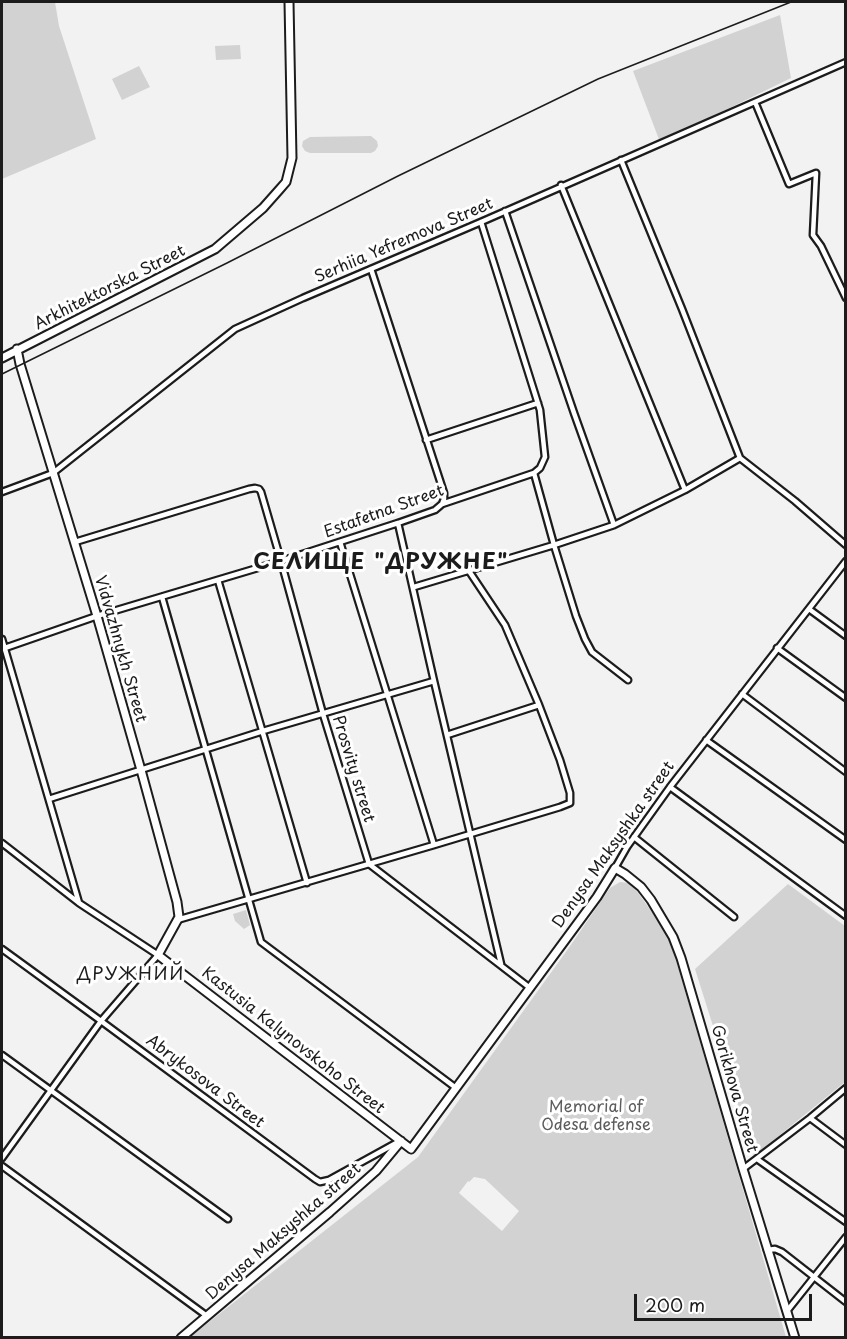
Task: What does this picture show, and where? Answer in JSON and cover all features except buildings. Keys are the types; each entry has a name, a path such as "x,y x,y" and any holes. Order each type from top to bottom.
{"street":[{"name":"Arkhitektorska Street","path":"2,357 204,256 228,239 286,182 292,158 289,2"},
{"name":"Serhiia Yefremova Street","path":"2,492 53,474 235,329 846,62"},
{"path":"755,102 789,184 816,173 813,235 821,246 846,298"},
{"path":"621,160 740,458 846,545"},
{"path":"561,185 685,490"},
{"path":"505,211 614,525"},
{"path":"481,222 538,403 545,457 540,468 534,473 576,616 588,647 628,680"},
{"path":"371,269 444,493 442,504"},
{"name":"Vidvazhnykh Street","path":"17,349 141,770 177,902 179,911 177,920"},
{"path":"426,440 538,403"},
{"path":"414,588 614,525 685,490 740,458"},
{"name":"Estafetna Street","path":"3,649 97,616 399,523 435,510 442,504 534,473"},
{"name":"Prosvity street","path":"75,542 255,488 261,492 323,714 369,864"},
{"path":"399,523 501,965"},
{"path":"340,542 434,845"},
{"name":"Denysa Maksyshka street","path":"411,1149 597,897 634,837 670,787 846,561"},
{"path":"2,1158 101,1021 158,955 177,920 570,803 570,793 560,760 505,625 469,571"},
{"path":"218,580 307,883"},
{"path":"162,597 261,942 456,1088"},
{"path":"809,609 846,636"},
{"path":"2,639 3,649 79,903"},
{"path":"777,648 846,698"},
{"path":"49,799 434,681"},
{"path":"742,694 846,772"},
{"path":"447,735 539,705"},
{"path":"706,740 846,840"},
{"path":"670,787 846,916"},
{"path":"634,837 734,917"},
{"path":"2,843 79,903 158,955"},
{"path":"369,864 530,988"},
{"name":"Gorikhova Street","path":"615,868 641,887 673,937 795,1338"},
{"name":"Abrykosova Street","path":"2,949 321,1182 329,1180 400,1141"},
{"name":"Kastusia Kalynovskoho Street","path":"158,955 411,1149"},
{"path":"2,1055 228,1219"},
{"path":"743,1169 846,1088"},
{"path":"810,1118 846,1145"},
{"name":"Denysa Maksyshka street","path":"181,1338 361,1185 376,1171 400,1141"},
{"path":"757,1159 846,1222"},
{"path":"2,1166 207,1316"},
{"path":"787,1311 846,1237"},
{"path":"767,1250 775,1249 782,1252 846,1302"}],"green space":[{"path":"2,2 55,2 59,26 96,139 2,179"},
{"path":"780,15 791,78 660,142 633,71"},
{"path":"240,45 241,59 216,60 215,46"},
{"path":"139,66 150,87 122,100 112,79"},
{"path":"371,136 377,141 378,146 371,153 310,153 302,146 303,141 310,137"},
{"name":"Memorial of Odesa defense","path":"620,882 629,883 663,928 672,946 786,1337 190,1337 418,1157 610,888","holes":["474,1177 485,1179 519,1211 502,1231 459,1193"]},
{"path":"788,884 845,926 845,1082 754,1156 695,969"},
{"path":"246,910 250,925 244,929 235,921 233,914"}],"tram line":[{"path":"2,374 598,79 791,2"}],"district":[{"name":"СЕЛИЩЕ \"ДРУЖНЕ\"","path":"381,563"},
{"name":"ДРУЖНИЙ","path":"131,975"}]}
